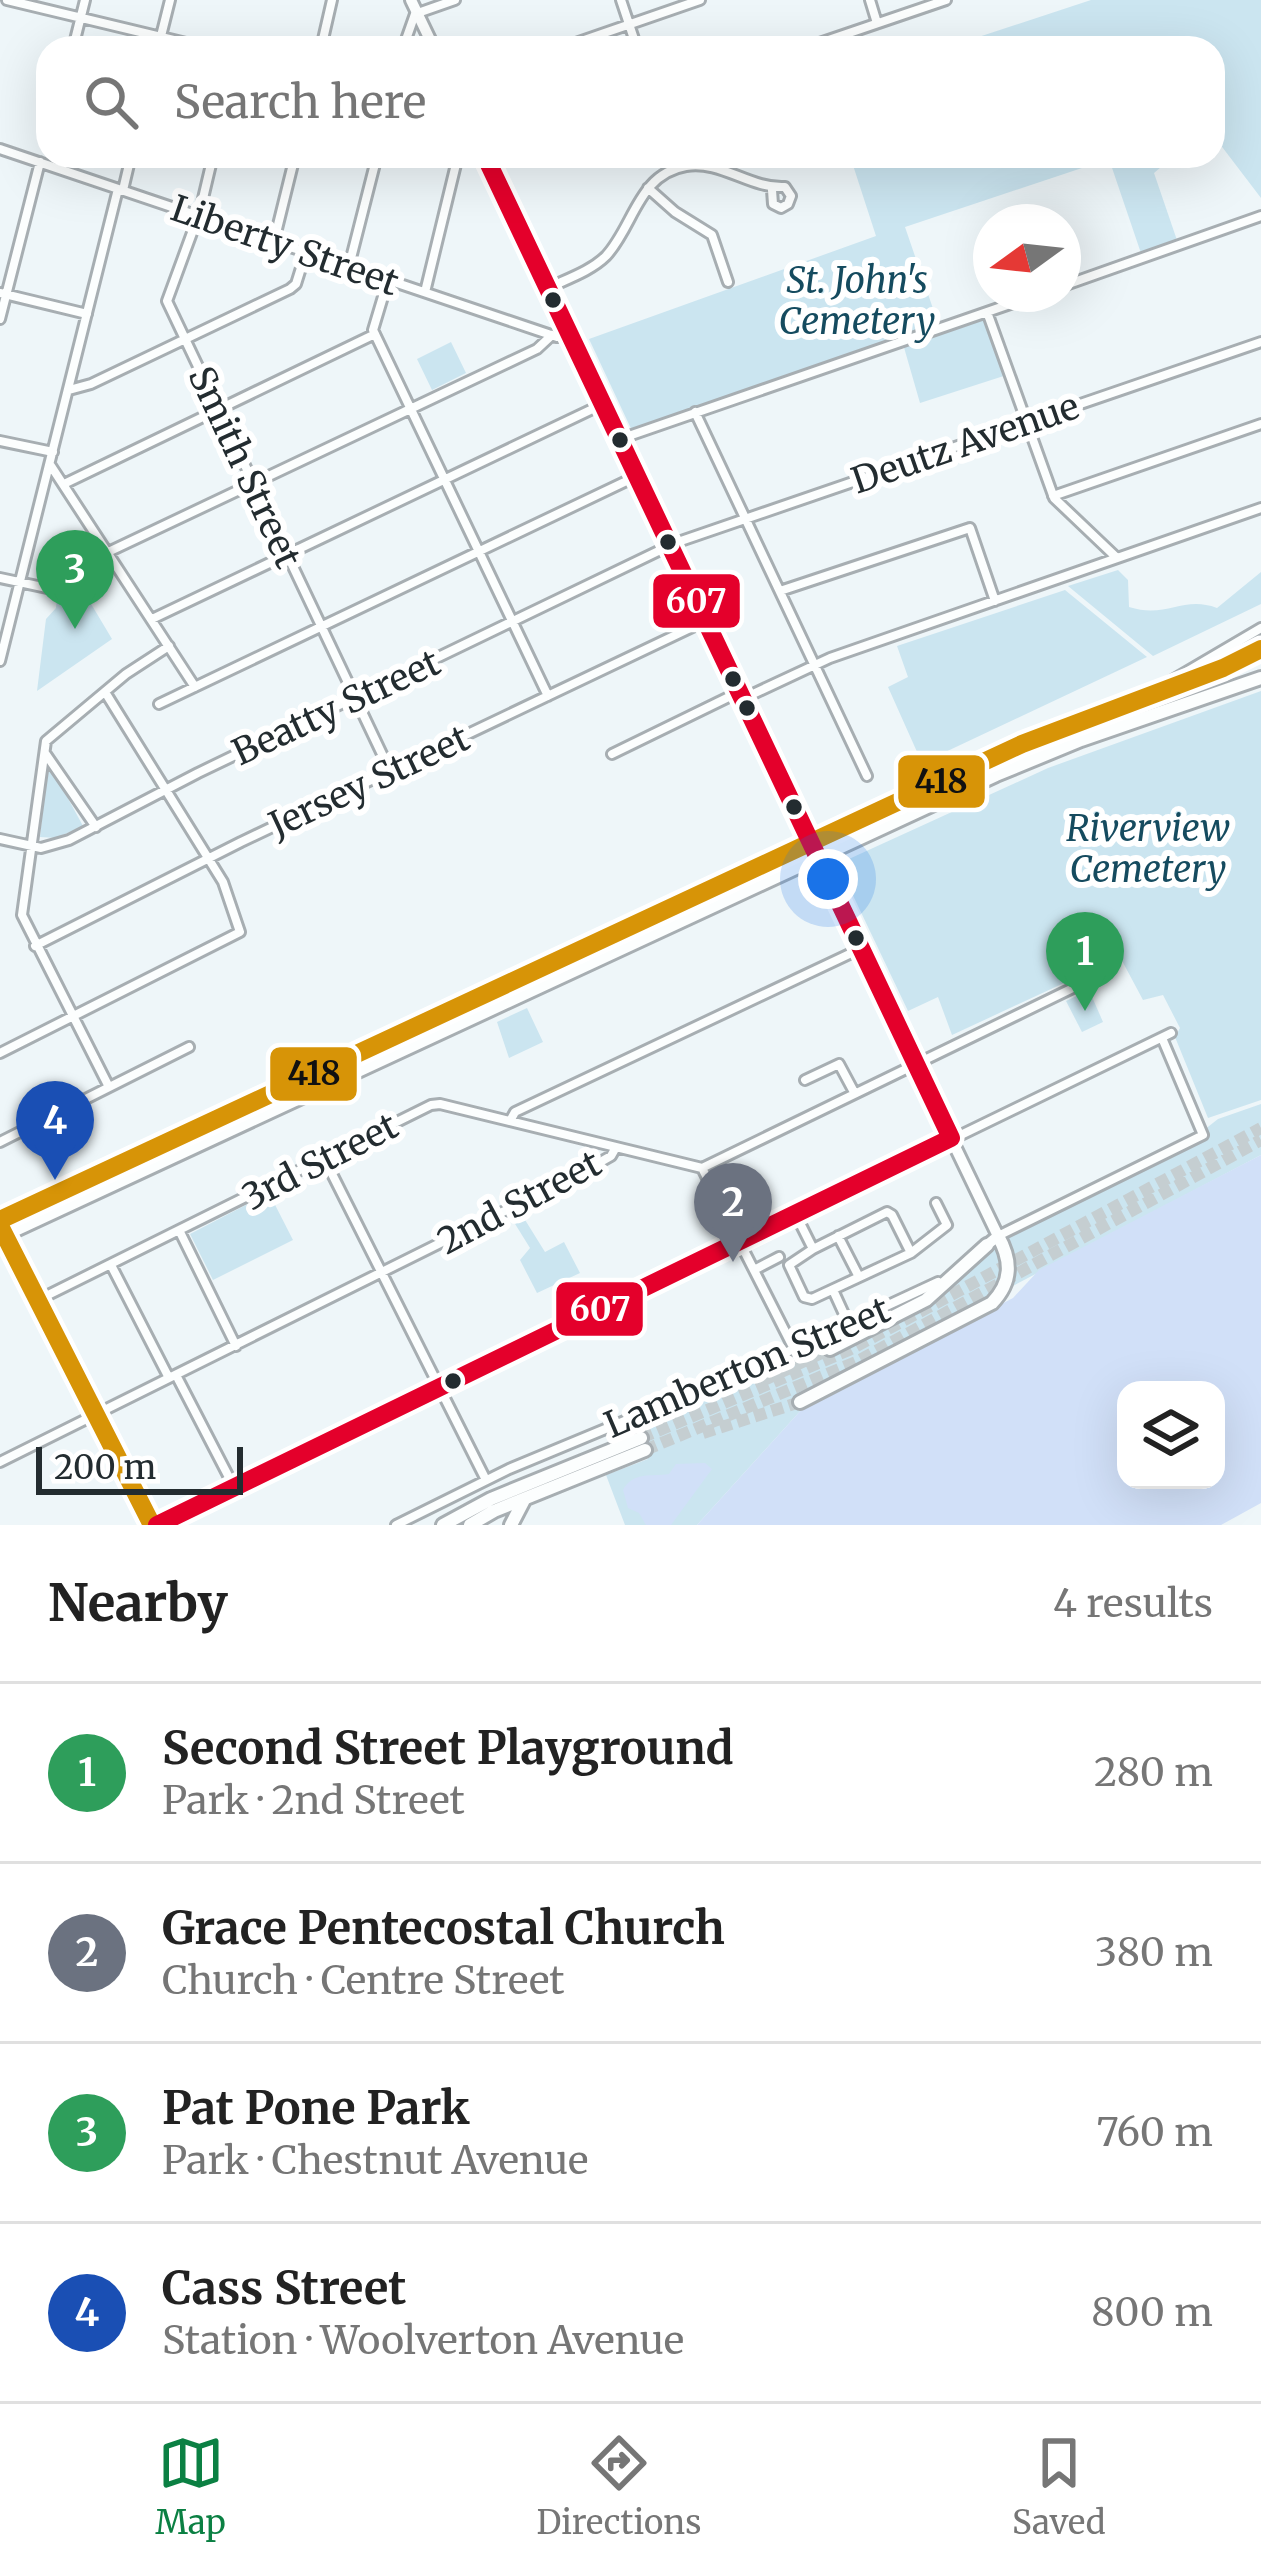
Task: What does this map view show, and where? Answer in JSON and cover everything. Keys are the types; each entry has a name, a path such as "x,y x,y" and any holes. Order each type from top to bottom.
{"highway":[{"path":"1,1230 1022,745 1204,676 1261,649"},
{"path":"1,1230 1047,753 1261,678"},
{"path":"800,1402 992,1303 1008,1278 1009,1261 993,1240 926,1300 830,1349"},
{"path":"443,1525 491,1499 643,1444 470,1525"},
{"path":"511,1525 525,1499"}],"main road":[{"path":"411,0 428,36"},
{"path":"492,168 951,1138 993,1240"}],"street":[{"path":"7,0 156,36"},
{"path":"76,36 85,0"},
{"path":"160,36 170,0"},
{"path":"324,36 332,0"},
{"path":"406,36 417,13 455,0"},
{"path":"620,0 633,36"},
{"path":"596,36 700,0"},
{"path":"870,0 878,23"},
{"path":"840,36 946,0"},
{"name":"Liberty Street","path":"0,149 36,161"},
{"path":"0,319 41,168"},
{"name":"Liberty Street","path":"57,168 552,335 571,335"},
{"path":"0,661 127,168"},
{"name":"Smith Street","path":"210,168 167,297 390,771"},
{"path":"274,241 292,168"},
{"path":"349,266 373,168"},
{"path":"425,292 455,168"},
{"path":"548,288 602,260 648,188 677,168"},
{"path":"715,168 772,190"},
{"path":"648,188 712,235 728,282"},
{"path":"1081,280 1261,216"},
{"path":"69,390 290,289 306,252"},
{"path":"388,280 372,326 375,334 548,696"},
{"path":"3,294 87,314"},
{"path":"620,439 987,312 1053,496 1118,558"},
{"path":"66,483 375,334"},
{"path":"0,578 47,588 109,551 537,349 552,335"},
{"name":"Deutz Avenue","path":"670,548 1261,343"},
{"path":"152,619 603,404"},
{"path":"695,412 867,776"},
{"path":"1053,496 1261,424"},
{"path":"0,441 53,452"},
{"path":"50,466 66,483 195,687"},
{"path":"159,704 638,476"},
{"path":"612,754 814,663 1261,508"},
{"path":"780,591 970,528 995,601"},
{"name":"Beatty Street","path":"31,847 53,846 96,827 670,548"},
{"name":"Jersey Street","path":"35,946 704,621"},
{"path":"1132,700 1196,669 1261,628"},
{"path":"109,1087 22,915 31,847 46,741 169,646"},
{"path":"0,1053 240,932 229,894 209,858 104,692"},
{"path":"45,753 96,827"},
{"path":"0,839 31,847"},
{"path":"510,1120 515,1112 860,949"},
{"path":"794,1349 702,1168 1110,970"},
{"name":"Lamberton Street","path":"396,1525 486,1480 931,1287 993,1240 1085,1190 1196,1139 1204,1130 1167,1036 951,1138"},
{"path":"0,1142 189,1047"},
{"path":"805,1080 839,1064 854,1092"},
{"name":"3rd Street","path":"38,1300 434,1104 615,1149"},
{"path":"1,1230 154,1525 951,1138"},
{"name":"2nd Street","path":"0,1462 602,1162 615,1149 702,1168"},
{"path":"324,1158 486,1480"},
{"path":"911,1253 887,1212 791,1261 790,1269 807,1299 833,1290 911,1253 947,1226 936,1203"},
{"path":"796,1215 813,1249"},
{"path":"179,1230 236,1346"},
{"path":"838,1235 859,1277"},
{"path":"754,1270 779,1257"},
{"path":"111,1265 234,1487"},
{"path":"833,1290 849,1325"}],"green space":[{"path":"1091,0 1261,0 1261,198 1225,151 1225,36 982,36"},
{"name":"St. John's Cemetery","path":"854,168 1082,168 905,227 940,329 992,312 1013,373 920,403 903,344 634,435 589,339 876,236"},
{"name":"St. John's Cemetery","path":"1112,168 1160,168 1154,173 1180,249 1144,262"},
{"path":"451,342 466,373 432,390 417,359"},
{"path":"1118,570 1128,580 1129,607 1154,610 1194,604 1217,608 1261,572 1261,604 1153,656 1068,586"},
{"path":"78,582 112,639 37,691 46,619 56,608 57,595"},
{"path":"1065,590 1147,657 922,763 888,687 908,677 897,646"},
{"name":"Riverview Cemetery","path":"1261,691 1261,1100 1208,1118 1175,1037 1180,1028 1163,995 1143,1000 1120,957 952,1035 938,997 908,1011 838,864 1048,768"},
{"path":"52,769 83,826 56,838 40,837 47,771"},
{"path":"1089,990 1103,1022 1082,1032 1066,1001"},
{"path":"527,1008 543,1042 509,1058 497,1022"},
{"path":"1261,1104 1261,1155 1011,1287 1008,1234 1077,1202 1086,1189 1218,1119"},
{"path":"269,1193 293,1240 213,1280 190,1234"},
{"path":"522,1215 545,1252 564,1242 580,1273 537,1293 520,1260 530,1248 512,1219"},
{"path":"995,1249 1001,1252 1002,1277 985,1304 799,1396 803,1408 697,1525 625,1525 606,1475 648,1459 636,1421 826,1341 831,1352 937,1297"}],"shaded area":[{"path":"1261,1155 1261,1503 1221,1525 697,1525 803,1408 1013,1298 1039,1270"},
{"path":"705,1463 712,1469 671,1525 646,1525 639,1513 628,1508 623,1490 632,1480 669,1474 676,1464"}],"tunnel":[{"path":"641,1438 849,1350 1261,1128"},
{"path":"645,1450 856,1362 1261,1140"},
{"path":"762,1381 830,1349"},
{"path":"703,1433 800,1402"}],"transit line":[{"name":"607","path":"157,1525 951,1138 491,168"},
{"name":"418","path":"0,1220 1022,744 1223,668 1261,649"},
{"name":"418","path":"0,1226 152,1525"}],"place":[{"name":"Pat Pone Park","path":"75,629"},
{"name":"Second Street Playground","path":"1085,1011"},
{"name":"Cass Street","path":"55,1180"},
{"name":"Grace Pentecostal Church","path":"733,1262"}]}
